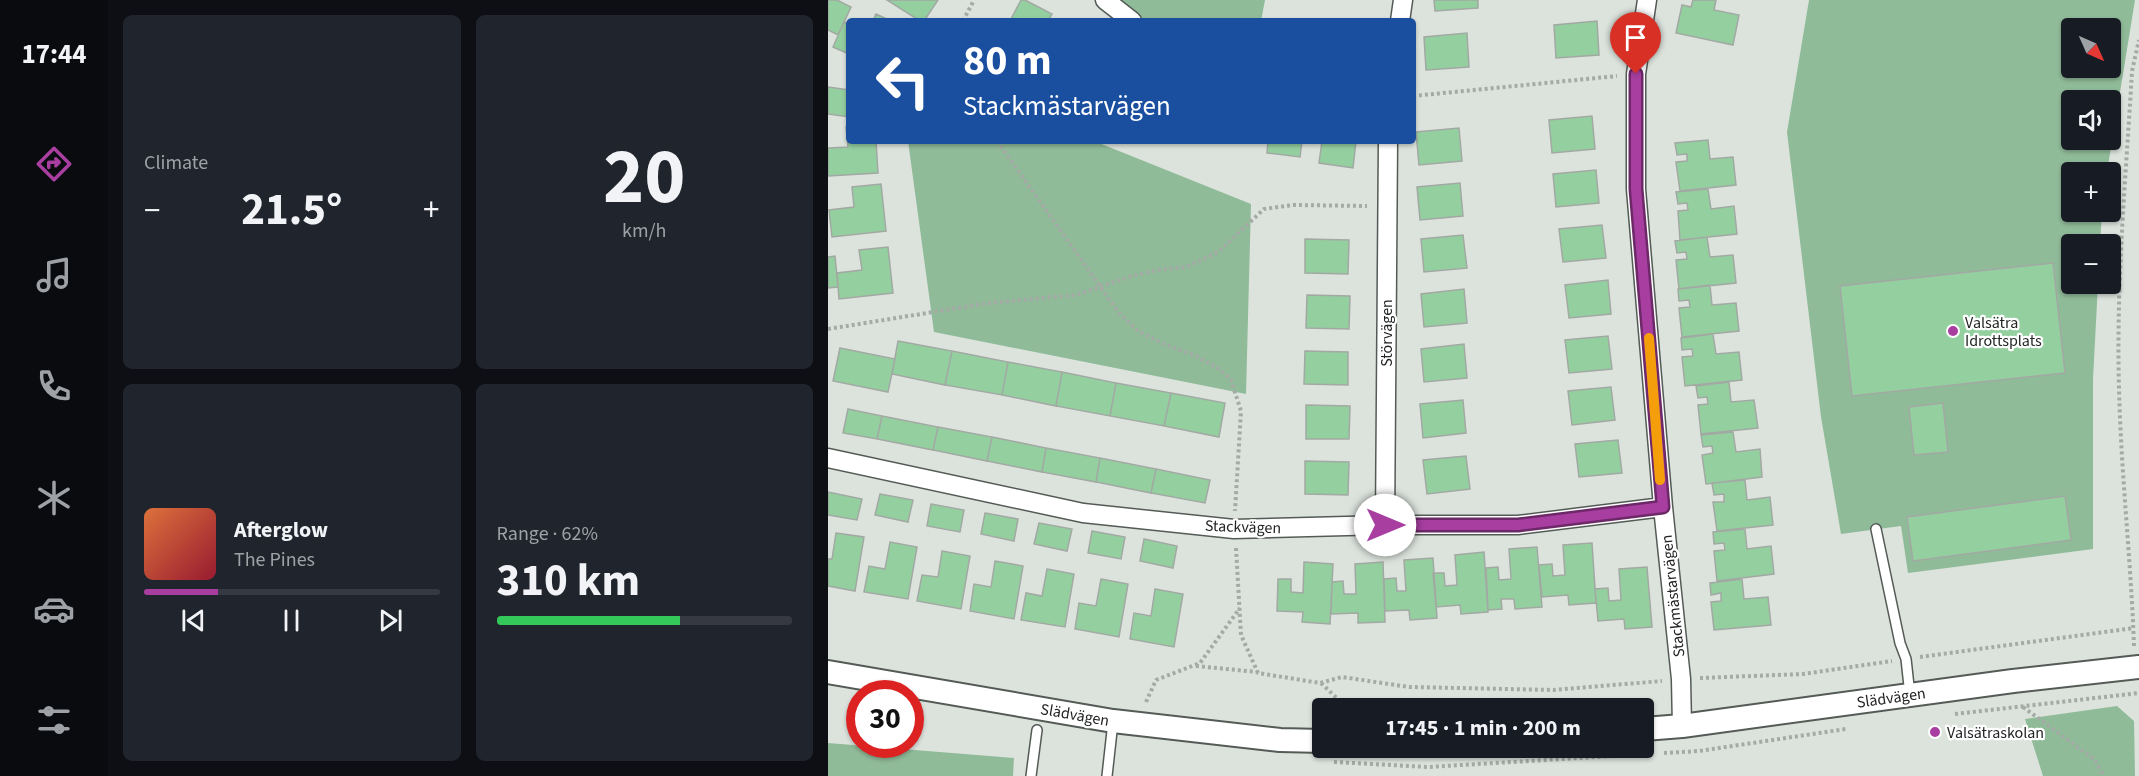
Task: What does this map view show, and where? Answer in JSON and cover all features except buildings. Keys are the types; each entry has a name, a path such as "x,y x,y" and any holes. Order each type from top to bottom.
{"street":[{"path":"1105,0 1128,18"},
{"path":"1400,18 1403,0"},
{"name":"Stackmästarvägen","path":"1647,0 1636,74 1636,189 1663,507 1681,679 1682,726"},
{"name":"Störvägen","path":"1385,525 1388,144"},
{"name":"Stackvägen","path":"828,458 1083,513 1234,529 1385,525 1518,525 1663,507"},
{"name":"Slädvägen","path":"1654,728 1910,694 2137,668"},
{"name":"Slädvägen","path":"828,672 1113,721 1280,740 1312,747"}],"lane":[{"path":"1876,529 1900,643 1906,659 1910,694"},
{"path":"1107,776 1113,721"},
{"path":"1031,776 1036,730"}],"path":[{"path":"965,18 974,0"},
{"path":"2137,668 2122,483 2118,386 2120,286 2132,71 2139,40"},
{"path":"1416,96 1636,74"},
{"path":"999,144 1119,313 1138,331 1202,359 1218,368 1231,380 1241,411 1235,478 1234,529 1241,635 1258,673"},
{"path":"828,329 988,303 1076,295 1157,270 1186,267 1218,252 1264,209 1293,205 1387,207"},
{"path":"1144,724 1145,704 1156,680 1200,663 1240,608"},
{"path":"1194,666 1320,683 1342,677 1409,687 1554,690 1681,679 1803,674 2048,638 2134,628"},
{"path":"1320,683 1336,698"},
{"path":"1954,715 2139,693"},
{"path":"2023,707 2094,759 2104,776"},
{"path":"1654,754 1688,752 1852,729"},
{"path":"1371,758 1428,767 1584,758"}],"green space":[{"path":"1105,0 1265,0 1262,18 1128,18"},
{"name":"Valsätra Idrottsplats","path":"1809,0 2135,0 2120,90 2061,90 2061,150 2111,150 2109,162 2061,162 2061,222 2101,222 2101,234 2061,234 2061,294 2097,294 2093,379 2093,549 1908,573 1901,526 1841,534 1821,417 1787,132"},
{"path":"908,144 1101,144 1251,204 1246,394 934,332"},
{"path":"2117,706 2134,721 2135,776 2043,776 2025,719"},
{"path":"828,743 846,744 846,758 924,758 924,751 1014,758 1013,776 828,776"}],"slow traffic":[{"path":"1649,338 1660,480"}],"place":[{"name":"Valsätra Idrottsplats","path":"1953,331"},
{"name":"Valsätraskolan","path":"1935,732"}],"route":[{"path":"1385,525 1518,525 1663,507 1636,189 1636,74"}]}
